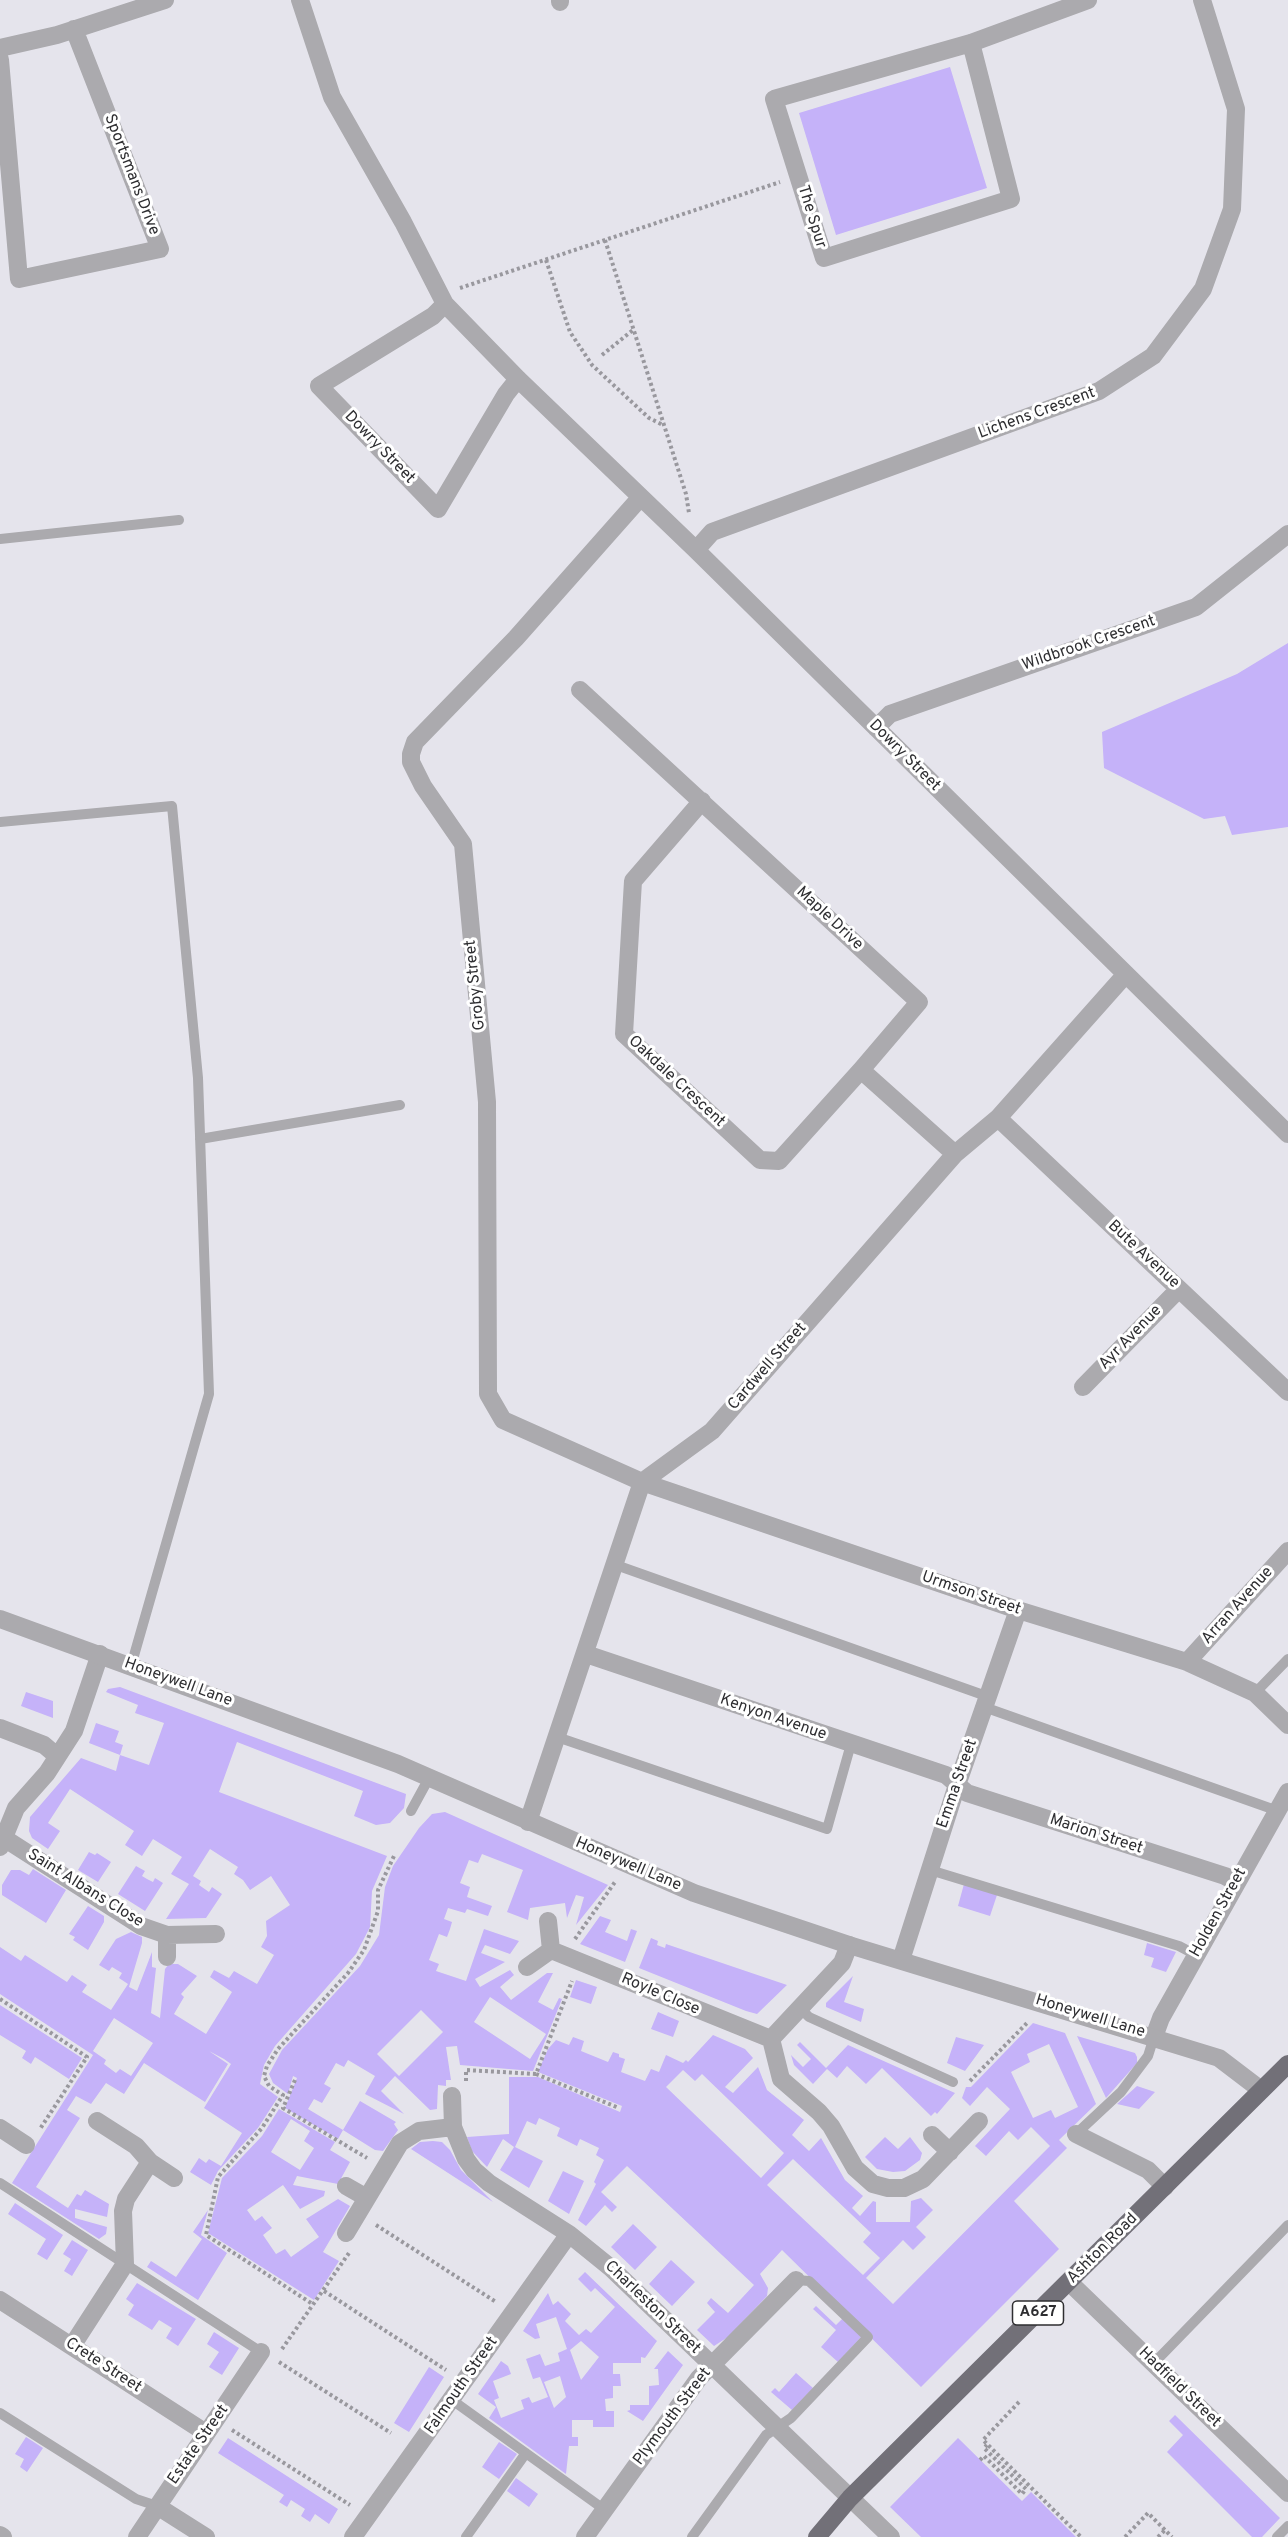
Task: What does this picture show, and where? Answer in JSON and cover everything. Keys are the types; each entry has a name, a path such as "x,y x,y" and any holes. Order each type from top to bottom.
{"highway":[{"name":"Ashton Road","path":"816,2537 850,2498 1070,2283 1288,2064"}],"street":[{"path":"0,48 74,29 165,0"},
{"name":"Dowry Street","path":"300,0 332,97 403,222 445,304 518,379 696,550 1288,1134"},
{"name":"The Spur","path":"971,43 1011,199 824,258 774,99 971,43 1088,0"},
{"name":"Lichens Crescent","path":"696,550 712,532 1099,392 1153,356 1203,289 1232,209 1236,109 1202,0"},
{"name":"Sportsmans Drive","path":"0,60 18,279 160,249 74,29"},
{"name":"Dowry Street","path":"445,304 433,316 319,386 438,509 506,394 518,379"},
{"name":"Groby Street","path":"640,498 516,638 415,742 411,762 423,786 462,844 488,1102 488,1394 503,1420 642,1482"},
{"name":"Wildbrook Crescent","path":"876,728 890,714 1196,607 1288,534"},
{"name":"Maple Drive","path":"580,690 919,1002 861,1070"},
{"name":"Oakdale Crescent","path":"702,801 633,881 624,1034 760,1160 779,1161 861,1070"},
{"name":"Cardwell Street","path":"642,1482 712,1431 955,1154 998,1118 1126,974"},
{"path":"861,1070 955,1154"},
{"name":"Bute Avenue","path":"998,1118 1288,1392"},
{"name":"Ayr Avenue","path":"1083,1388 1179,1289"},
{"path":"528,1822 642,1482"},
{"name":"Urmson Street","path":"642,1482 1018,1610 1187,1662 1255,1692 1288,1725"},
{"name":"Arran Avenue","path":"1187,1662 1288,1551"},
{"name":"Emma Street","path":"901,1960 957,1785 1018,1610"},
{"name":"Honeywell Lane","path":"0,1619 100,1654 429,1778 694,1893 849,1945 1219,2058 1261,2090"},
{"path":"2,1843 16,1808 74,1731 100,1654"},
{"name":"Kenyon Avenue","path":"586,1654 946,1775 957,1785"},
{"path":"0,1728 44,1745 57,1756"},
{"name":"Marion Street","path":"957,1785 967,1793 1225,1876 1236,1882"},
{"name":"Holden Street","path":"1154,2037 1157,2025 1288,1792"},
{"name":"Saint Albans Close","path":"2,1843 141,1926 167,1935 216,1934"},
{"path":"527,1967 551,1950 548,1920"},
{"path":"167,1935 167,1957"},
{"path":"849,1945 842,1963 771,2039 782,2079 831,2126 855,2168 870,2183 895,2188 914,2184 923,2179 979,2121"},
{"name":"Royle Close","path":"551,1950 771,2039"},
{"name":"Charleston Street","path":"459,2091 453,2127 466,2159 474,2170 489,2183 569,2234 611,2268 891,2537"},
{"path":"97,2121 136,2146 150,2162 174,2178"},
{"path":"350,2239 367,2198 400,2143 411,2134 420,2131 453,2127"},
{"path":"0,2128 26,2145"},
{"path":"1076,2134 1148,2170 1166,2187"},
{"path":"932,2135 950,2152"},
{"path":"72,2346 125,2264 123,2211 126,2199 150,2162"},
{"path":"346,2186 367,2198"},
{"name":"Falmouth Street","path":"353,2537 569,2234"},
{"name":"Plymouth Street","path":"585,2537 699,2378 796,2280"},
{"name":"Hadfield Street","path":"1070,2283 1288,2493"},
{"name":"Crete Street","path":"0,2300 206,2433"},
{"name":"Estate Street","path":"137,2537 206,2433 268,2356"},
{"path":"157,2506 206,2537"}],"lane":[{"path":"0,539 178,520"},
{"path":"0,822 172,806 198,1078 209,1394 131,1666"},
{"path":"200,1139 400,1105"},
{"path":"616,1565 1278,1811"},
{"path":"1255,1692 1288,1659"},
{"path":"557,1737 827,1829 851,1744"},
{"path":"411,1811 429,1778"},
{"path":"930,1870 1179,1946 1196,1955"},
{"path":"800,2008 809,2017 953,2082"},
{"path":"1076,2134 1121,2092 1148,2056 1154,2037"},
{"path":"0,2182 268,2356"},
{"path":"1153,2364 1288,2225"},
{"path":"692,2537 766,2435 791,2418 868,2337 809,2281 796,2280"},
{"path":"452,2400 605,2510"},
{"path":"0,2413 136,2499 157,2506"},
{"path":"466,2537 526,2453"},
{"path":"1277,2537 1288,2526"}],"path":[{"path":"445,304 456,289 798,176"},
{"path":"605,240 686,494 696,550"},
{"path":"546,260 570,333 592,365 649,418 664,426"},
{"path":"602,355 633,330"},
{"path":"311,2303 206,2235 218,2177 262,2128 283,2095 269,2086 264,2076 267,2066 278,2049 348,1973 364,1950 378,1911 378,1890 394,1856"},
{"path":"574,1946 575,1936 616,1881"},
{"path":"536,2074 575,1974"},
{"path":"0,2000 87,2057 36,2134 26,2145"},
{"path":"964,2083 972,2079 1031,2016"},
{"path":"459,2091 466,2070 536,2074 619,2108"},
{"path":"296,2080 283,2108 374,2162"},
{"path":"369,2220 500,2305"},
{"path":"350,2239 324,2290 268,2356 391,2433"},
{"path":"324,2290 434,2362"},
{"path":"1019,2402 983,2440 1081,2537"},
{"path":"229,2428 345,2503"},
{"path":"980,2460 984,2457 1022,2494 1026,2489 984,2448 987,2445"},
{"path":"1125,2537 1148,2513 1172,2537"},
{"path":"1158,2537 1165,2530"}],"shaded area":[{"path":"950,67 987,188 836,235 799,113"},
{"path":"1288,643 1288,827 1232,835 1225,816 1204,819 1104,768 1102,732 1237,674"},
{"path":"120,1687 406,1794 404,1808 390,1823 376,1825 354,1816 363,1791 237,1742 219,1792 387,1856 372,1891 370,1927 356,1954 275,2046 264,2065 260,2084 278,2097 258,2128 218,2171 211,2185 190,2172 199,2158 206,2163 209,2159 221,2166 242,2133 204,2108 231,2064 224,2059 209,2051 228,2064 205,2102 144,2063 124,2094 106,2083 91,2104 76,2096 67,2110 80,2118 36,2187 68,2208 77,2194 81,2196 85,2190 109,2204 107,2217 75,2209 75,2218 107,2227 106,2234 99,2239 12,2183 93,2055 0,1994 0,1947 21,1961 25,1955 67,1982 72,1975 87,1985 82,1992 111,2010 128,1984 119,1978 122,1973 112,1967 109,1971 99,1965 116,1939 131,1932 142,1937 142,1943 129,1987 137,1991 152,1952 152,1967 156,1968 151,2013 160,2018 165,1969 169,1964 178,1964 197,1976 181,1994 184,1997 174,2014 206,2034 232,1992 210,1977 214,1970 229,1978 234,1971 257,1984 274,1955 261,1947 267,1936 266,1921 290,1905 271,1876 250,1890 243,1880 234,1874 238,1867 210,1849 193,1876 201,1881 199,1885 209,1892 212,1887 222,1894 206,1918 166,1919 189,1884 171,1874 182,1857 153,1839 142,1856 125,1845 134,1831 70,1789 48,1823 60,1831 48,1849 32,1838 29,1831 30,1817 81,1758 116,1771 120,1755 149,1765 164,1723 135,1713 138,1705 106,1692 108,1689","holes":["114,2018 153,2043 131,2076 120,2069 116,2073 104,2064 106,2060 93,2051"]},
{"path":"26,1692 53,1701 53,1718 21,1706"},
{"path":"96,1723 119,1731 115,1742 123,1745 120,1755 89,1743"},
{"path":"445,1812 608,1885 576,1925 584,1897 576,1895 567,1918 565,1903 530,1908 528,1920 507,1912 523,1870 482,1854 478,1863 469,1860 460,1883 470,1887 467,1897 492,1906 488,1916 467,1909 465,1913 448,1908 444,1919 452,1922 450,1929 447,1937 439,1934 429,1960 439,1964 436,1971 466,1981 484,1929 519,1941 510,1954 485,1945 481,1953 505,1962 475,1979 480,1987 510,1970 514,1975 500,1987 511,2000 547,1973 553,1973 538,2002 553,2010 559,1998 562,1999 533,2071 460,2065 457,2046 446,2047 451,2080 446,2080 446,2086 438,2085 437,2109 430,2110 395,2076 381,2091 404,2114 365,2094 375,2076 348,2060 344,2067 336,2063 324,2084 331,2088 322,2103 314,2099 308,2109 343,2130 338,2139 285,2108 297,2078 293,2076 288,2094 273,2083 269,2074 282,2050 360,1966 379,1935 385,1887 393,1866 419,1828 432,1814","holes":["490,1997 546,2034 530,2059 474,2022","421,2010 443,2032 399,2076 377,2054"]},
{"path":"89,1852 95,1855 97,1853 111,1862 98,1882 78,1870"},
{"path":"136,1866 145,1871 142,1876 153,1882 155,1878 163,1883 145,1911 118,1894"},
{"path":"33,1869 66,1890 46,1923 2,1895 2,1885 11,1870 20,1870 29,1875"},
{"path":"964,1884 997,1895 990,1916 958,1906"},
{"path":"88,1906 104,1916 104,1922 88,1950 73,1940 75,1937 69,1934"},
{"path":"600,1916 611,1920 605,1932 627,1941 631,1929 637,1931 625,1962 580,1944"},
{"path":"651,1938 658,1941 657,1945 665,1948 666,1944 787,1985 757,2014 746,2011 639,1968"},
{"path":"1147,1943 1176,1952 1166,1972 1151,1967 1154,1958 1144,1955"},
{"path":"853,1976 844,2002 864,2009 861,2022 826,2007 826,2003"},
{"path":"576,1980 597,1987 591,2004 570,1997"},
{"path":"0,2005 82,2058 69,2079 35,2057 31,2064 22,2058 26,2051 0,2035"},
{"path":"658,2012 679,2021 673,2037 651,2029"},
{"path":"1033,2023 1065,2033 1096,2104 1059,2140 1067,2148 1014,2201 1059,2249 921,2387 782,2250 760,2274 768,2288 767,2296 728,2337 714,2346 697,2330 715,2312 707,2303 711,2298 728,2313 754,2285 627,2166 601,2192 617,2207 612,2212 605,2205 586,2226 578,2220 596,2184 594,2182 604,2160 596,2155 599,2148 580,2139 577,2146 557,2136 560,2128 539,2118 536,2125 527,2121 515,2147 543,2161 529,2188 500,2170 514,2147 503,2139 487,2167 472,2151 467,2137 509,2134 509,2077 538,2077 620,2112 622,2106 538,2072 548,2049 556,2040 569,2045 573,2037 584,2041 581,2051 608,2062 613,2052 619,2054 619,2057 625,2059 621,2072 645,2081 651,2069 659,2072 666,2055 683,2063 686,2060 688,2062 713,2035 745,2049 753,2058 725,2087 733,2093 758,2067 767,2090 804,2120 792,2135 809,2151 821,2138 845,2180 863,2196 852,2208 860,2216 873,2201 876,2202 876,2222 910,2222 911,2201 921,2198 933,2210 916,2227 926,2237 913,2250 903,2240 866,2278 893,2304 1050,2146 1031,2127 1018,2140 1009,2131 986,2156 975,2146 1010,2109 987,2087 970,2106 962,2098 966,2087 971,2087","holes":["1049,2044 1078,2107 1055,2118 1051,2110 1033,2118 1011,2072 1030,2062 1027,2054","683,2070 695,2081 702,2074 784,2153 761,2178 666,2087","793,2159 871,2233 863,2242 880,2258 863,2275 767,2185"]},
{"path":"1077,2036 1135,2053 1137,2057 1137,2063 1106,2098"},
{"path":"956,2037 984,2045 965,2071 947,2063"},
{"path":"800,2042 826,2068 848,2045 955,2093 937,2114 935,2112 931,2116 882,2068 866,2084 847,2066 837,2078 827,2069 813,2084 794,2065 791,2055 803,2067 811,2059 797,2045"},
{"path":"1137,2086 1155,2092 1139,2109 1117,2104"},
{"path":"360,2101 396,2122 394,2124 398,2130 383,2151 375,2150 343,2130"},
{"path":"279,2109 335,2142 330,2150 350,2162 338,2184 297,2176 293,2185 325,2191 324,2196 300,2209 283,2185 247,2210 255,2221 262,2216 272,2228 263,2235 276,2254 285,2249 291,2257 319,2237 306,2219 338,2199 350,2206 323,2252 339,2261 314,2300 208,2233 222,2178 262,2136","holes":["291,2119 310,2131 304,2141 314,2148 300,2170 271,2152"]},
{"path":"885,2137 898,2149 910,2137 922,2153 920,2160 905,2171 893,2172 877,2169 865,2157"},
{"path":"420,2142 442,2142 450,2150 461,2170 493,2202 411,2149"},
{"path":"563,2171 584,2181 569,2214 548,2201"},
{"path":"15,2203 63,2235 47,2260 37,2254 46,2239 8,2214"},
{"path":"208,2210 201,2235 227,2253 198,2300 147,2267 151,2261 176,2277 202,2239 193,2232"},
{"path":"633,2224 657,2247 635,2270 611,2247"},
{"path":"72,2240 88,2250 72,2276 64,2271 71,2259 63,2254"},
{"path":"671,2260 695,2282 672,2306 649,2284"},
{"path":"585,2272 657,2341 645,2358 641,2357 641,2363 613,2363 613,2374 620,2374 621,2386 613,2386 613,2398 605,2399 606,2411 614,2411 614,2427 593,2427 593,2420 572,2420 572,2437 578,2437 578,2446 569,2446 566,2474 489,2418 496,2407 478,2394 501,2361 508,2366 511,2374 493,2381 499,2398 494,2400 501,2418 524,2409 521,2400 529,2397 532,2403 548,2397 540,2377 533,2379 526,2359 540,2354 545,2366 560,2361 558,2353 567,2349 556,2317 536,2324 540,2338 535,2339 523,2331 548,2293 553,2305 558,2301 571,2314 565,2321 579,2335 586,2329 591,2333 615,2307 595,2288 591,2292 578,2279","holes":["581,2341 599,2357 581,2380 570,2350","560,2376 566,2397 554,2408 544,2382"]},
{"path":"137,2283 196,2319 178,2346 166,2338 172,2328 159,2320 152,2330 128,2315 134,2305 126,2299"},
{"path":"816,2306 836,2325 843,2318 862,2336 838,2362 821,2347 836,2330 813,2309"},
{"path":"214,2332 239,2348 222,2375 209,2367 219,2352 207,2344"},
{"path":"668,2351 683,2365 643,2421 627,2411 630,2410 630,2405 649,2405 649,2386 659,2385 658,2369 654,2369"},
{"path":"429,2367 444,2377 409,2432 394,2423"},
{"path":"796,2373 813,2388 792,2410 771,2392 775,2388 779,2392"},
{"path":"1175,2415 1280,2518 1262,2537 1252,2537 1167,2452 1183,2435 1169,2421"},
{"path":"26,2437 43,2448 27,2472 20,2467 24,2459 15,2454"},
{"path":"228,2438 338,2509 329,2524 315,2514 310,2522 301,2516 305,2509 291,2500 287,2507 279,2502 284,2495 218,2453"},
{"path":"958,2438 1022,2501 1031,2492 1076,2537 921,2537 890,2507"},
{"path":"499,2442 517,2454 499,2479 482,2467"},
{"path":"516,2478 538,2494 529,2507 507,2491"}]}
